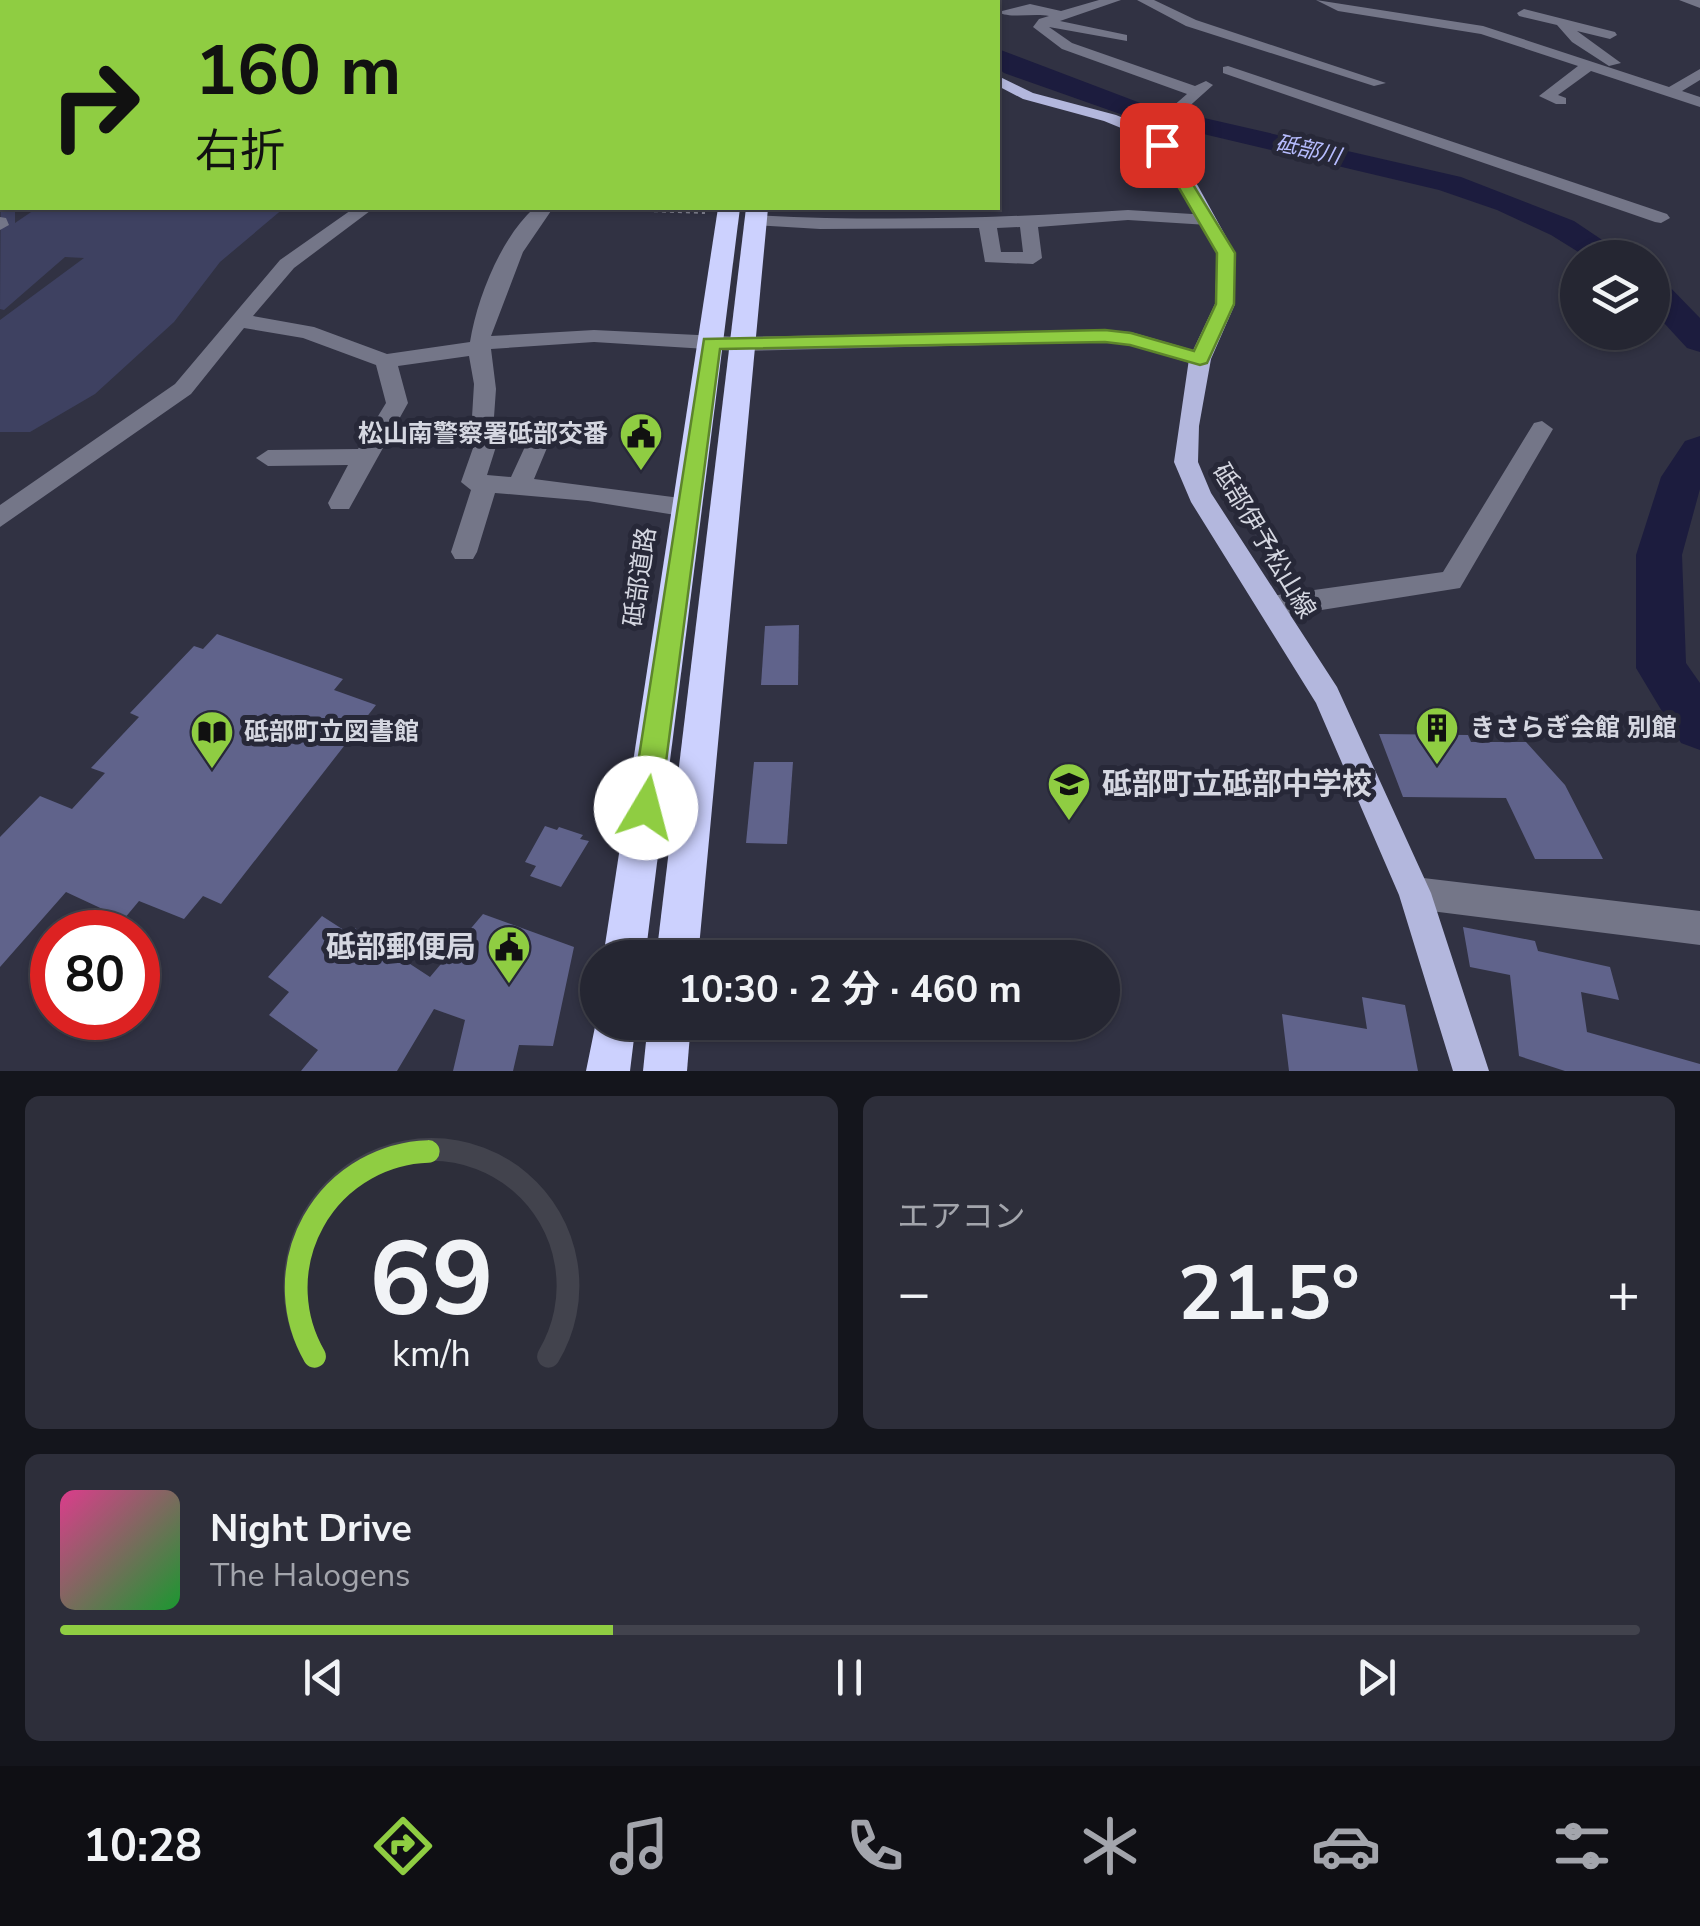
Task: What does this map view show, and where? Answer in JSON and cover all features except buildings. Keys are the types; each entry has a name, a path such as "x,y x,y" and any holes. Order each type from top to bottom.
{"highway":[{"name":"砥部道路","path":"677,940 725,344 742,213"},
{"name":"砥部道路","path":"627,940 688,508 725,344"},
{"path":"608,1071 612,1040"},
{"path":"665,1071 668,1040"}],"main road":[{"path":"1000,81 1028,96 1154,129"},
{"name":"砥部伊予松山線","path":"1154,129 1226,253 1225,304 1200,359 1190,410 1186,462 1200,496 1328,696 1415,893 1471,1071"}],"street":[{"path":"1114,0 1085,3 1040,26 1067,46 1196,92"},
{"path":"1144,0 1191,23 1379,83"},
{"path":"1323,0 1338,7 1484,30 1640,80 1690,82 1700,102"},
{"path":"1686,0 1700,4"},
{"path":"1484,30 1502,25 1520,6 1610,35"},
{"path":"1005,13 1030,8 1060,14"},
{"path":"1559,20 1577,38 1640,80"},
{"path":"1043,22 1122,38"},
{"path":"1154,129 1196,92 1263,46"},
{"path":"1547,96 1590,64"},
{"path":"1228,70 1660,218"},
{"path":"0,518 183,389 210,364 259,294 290,262 331,228 362,210"},
{"path":"540,210 496,288 479,346 485,388 480,417 489,434 473,482 588,492 688,508"},
{"path":"742,213 820,224 1028,222 1128,214 1208,220"},
{"path":"986,222 992,258 1032,258 1028,222"},
{"path":"242,320 307,332 386,361 479,346 594,336 725,344 1105,336 1131,339 1200,359"},
{"path":"340,503 397,403 386,361"},
{"path":"1270,607 1451,581 1542,428"},
{"path":"518,487 543,431"},
{"path":"268,458 363,457"},
{"path":"464,552 485,485"},
{"path":"1415,893 1700,928"}],"path":[{"path":"651,210 742,213"}],"shaded area":[{"path":"1,210 15,210 15,223 34,210 282,210 220,262 174,322 95,394 30,432 0,432 0,320 84,258 65,257 4,310 0,309"}],"waterway":[{"name":"砥部川","path":"1000,58 1013,67 1133,109 1450,183 1508,203 1583,240"},
{"name":"砥部川","path":"1670,308 1700,340"},
{"name":"砥部川","path":"1700,451 1682,477 1659,555 1661,668 1700,726"}],"place":[{"name":"松山南警察署砥部交番","path":"641,472"},
{"name":"きさらぎ会館 別館","path":"1437,766"},
{"name":"砥部町立図書館","path":"212,770"},
{"name":"砥部町立砥部中学校","path":"1069,822"},
{"name":"砥部郵便局","path":"509,985"}],"route":[{"path":"646,808 711,343 1105,336 1131,339 1200,359 1225,304 1226,253 1162,145"}]}
